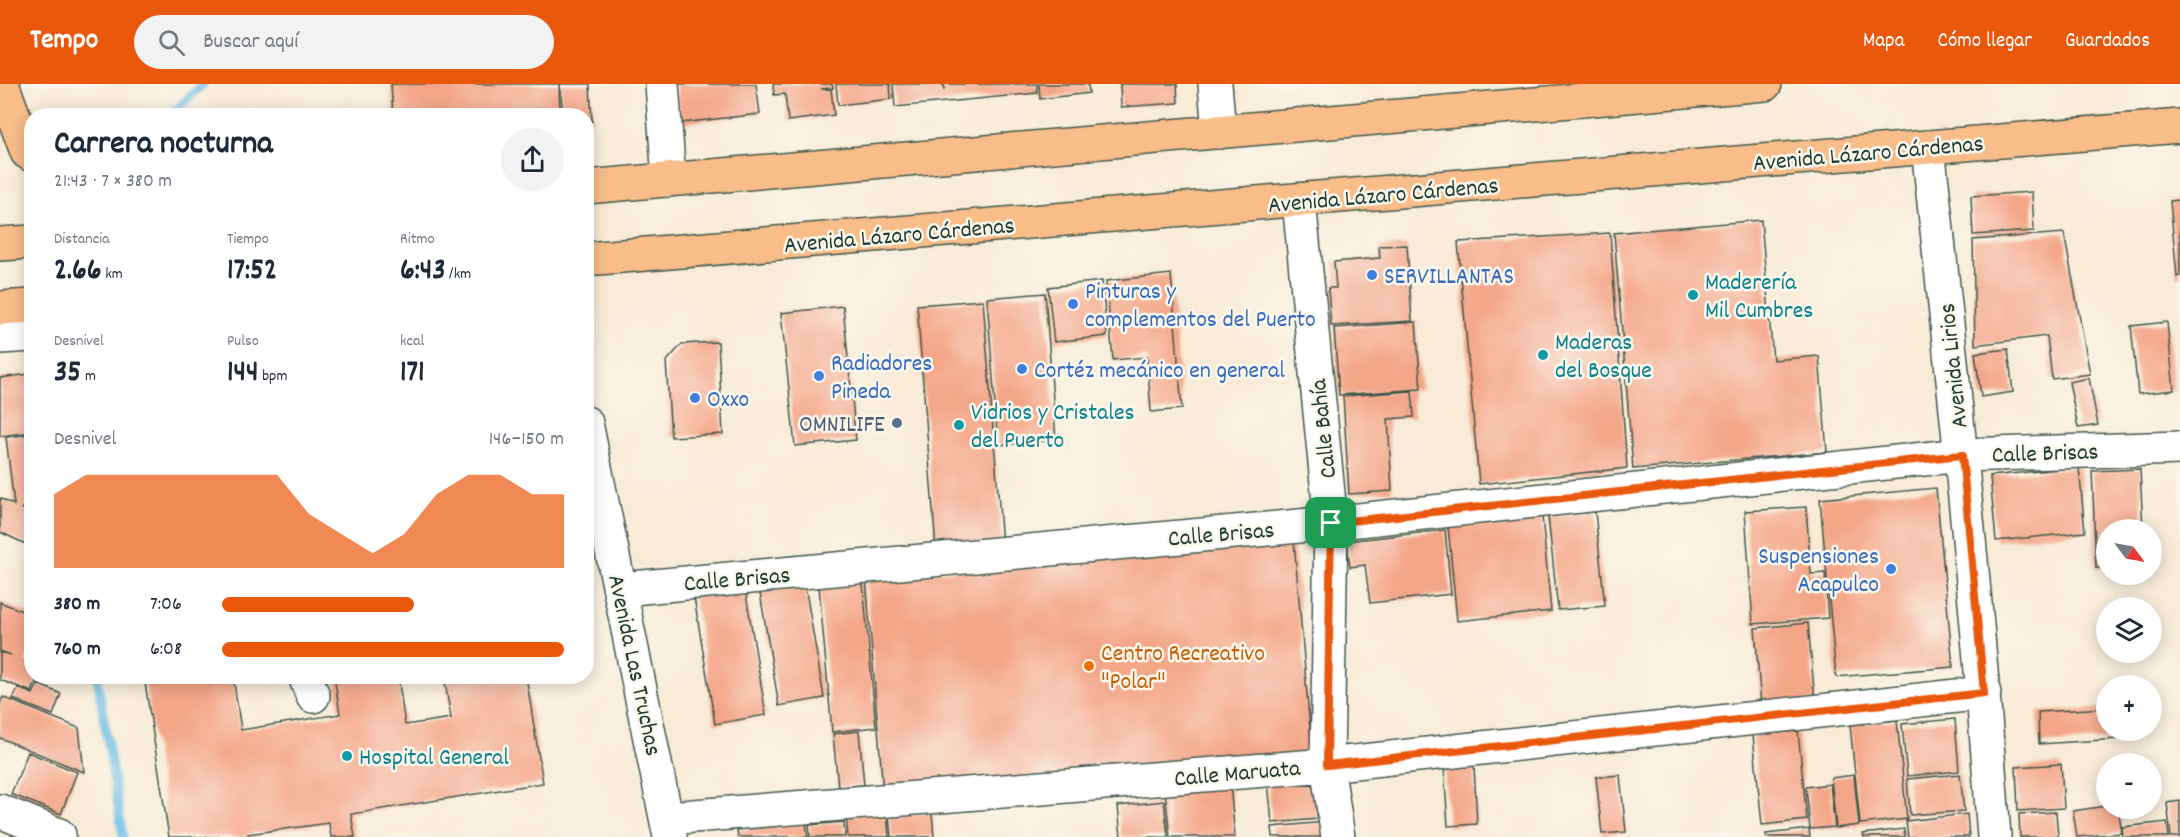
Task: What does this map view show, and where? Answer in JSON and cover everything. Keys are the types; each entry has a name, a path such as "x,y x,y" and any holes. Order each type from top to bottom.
{"main road":[{"path":"2,84 24,144"},
{"path":"594,186 1219,132 1680,88 1765,84"},
{"name":"Avenida Lázaro Cárdenas","path":"594,258 2180,126"},
{"path":"0,244 24,242"},
{"path":"0,308 24,306"}],"street":[{"path":"662,84 669,180"},
{"path":"1215,84 1219,132"},
{"name":"Avenida Lirios","path":"1928,147 1962,455 1984,693 1994,837"},
{"name":"Calle Bahía","path":"1299,201 1331,523 1327,765 1338,837"},
{"path":"0,337 24,336"},
{"name":"Calle Brisas","path":"621,589 1331,523 1962,455 2180,448"},
{"name":"Avenida Las Truchas","path":"594,461 669,828"},
{"name":"Calle Maruata","path":"669,828 1327,765 1984,693"},
{"path":"0,811 59,835 58,837"}],"building":[{"path":"391,84 559,84 560,108 392,108"},
{"path":"560,84 590,84 591,108 562,108"},
{"path":"676,84 756,84 760,114 681,123"},
{"path":"773,84 832,84 833,88 821,89 831,89 834,115 788,121 785,94 774,95"},
{"path":"836,84 890,84 891,99 838,105"},
{"path":"893,84 943,84 944,91 944,84 1037,84 1037,93 895,107"},
{"path":"1039,84 1088,84 1089,93 1040,99"},
{"path":"1120,84 1177,84 1178,103 1121,107"},
{"path":"2032,192 2034,231 1973,235 1971,196"},
{"path":"2180,200 2180,276 2177,277 2170,201"},
{"name":"Maderería Mil Cumbres","path":"1761,220 1773,360 1819,356 1827,452 1633,469 1614,233"},
{"name":"Maderas del Bosque","path":"1610,233 1627,468 1479,484 1458,242"},
{"path":"2064,233 2090,374 2052,379 2047,336 1975,345 1973,240"},
{"name":"SERVILLANTAS","path":"1407,245 1412,321 1331,326 1328,288 1336,288 1334,262 1380,258 1379,246"},
{"path":"1171,274 1182,409 1151,412 1147,357 1113,360 1106,281"},
{"path":"1102,281 1107,336 1054,342 1048,287"},
{"name":"Cortéz mecánico en general","path":"1045,293 1056,440 998,445 987,298"},
{"name":"Vidrios y Cristales del Puerto","path":"983,300 1002,544 936,549 917,305"},
{"name":"Radiadores Pineda","path":"843,306 856,440 795,446 781,313"},
{"path":"1416,322 1421,389 1339,395 1334,328"},
{"path":"2167,322 2174,390 2138,394 2131,326"},
{"name":"Oxxo","path":"718,342 723,434 671,437 666,362 682,344"},
{"path":"2008,349 2013,392 1981,397 1975,353"},
{"path":"24,375 24,433 0,436 0,378"},
{"path":"2089,378 2098,425 2078,428 2069,382"},
{"path":"1412,391 1414,417 1388,419 1392,491 1349,494 1343,396"},
{"path":"24,435 24,509 21,508 24,509 24,543 0,532 0,498 14,505 6,437"},
{"path":"2079,467 2085,532 1996,541 1990,476"},
{"path":"2140,469 2142,519 2096,519 2096,568 2092,471"},
{"path":"1936,488 1953,667 1836,677 1820,499"},
{"path":"1806,507 1811,574 1825,573 1828,618 1753,624 1745,511"},
{"path":"1595,512 1605,606 1558,610 1548,516"},
{"path":"1542,516 1551,611 1457,621 1448,526"},
{"path":"1445,530 1451,594 1370,603 1365,565 1350,567 1347,541"},
{"name":"Centro Recreativo \"Polar\"","path":"1294,541 1312,753 883,791 866,578"},
{"path":"863,583 876,727 832,732 819,587"},
{"path":"805,585 824,698 779,706 760,593"},
{"path":"745,588 766,715 715,724 694,597"},
{"path":"0,602 24,612 24,684 35,684 32,692 0,680 0,652 11,655 0,651"},
{"path":"1808,623 1815,701 1761,706 1755,628"},
{"path":"38,684 61,694 53,715 13,699 18,688 33,694"},
{"name":"Hospital General","path":"145,684 234,684 241,730 340,714 335,684 399,684 405,725 451,718 445,684 527,684 543,783 351,814 355,837 331,837 329,823 248,834 248,837 169,837"},
{"path":"3,697 79,728 84,772 0,738 0,704"},
{"path":"2096,709 2096,740 2039,744 2038,712"},
{"path":"1955,719 1959,771 1907,776 1902,724"},
{"path":"1897,720 1907,819 1860,824 1850,725"},
{"path":"859,731 864,785 838,787 833,734"},
{"path":"1798,731 1807,820 1762,825 1753,735"},
{"path":"28,752 77,772 61,814 11,794"},
{"path":"2061,764 2064,808 2018,811 2016,767"},
{"path":"1474,765 1477,824 1448,826 1444,767"},
{"path":"1960,774 1964,811 1910,815 1907,779"},
{"path":"1620,775 1626,832 1602,834 1596,777"},
{"path":"1854,775 1859,825 1836,828 1831,778"},
{"path":"1314,777 1318,819 1272,823 1268,782"},
{"path":"1230,784 1235,837 1170,837 1165,791"},
{"path":"1830,784 1835,827 1810,829 1806,787"},
{"path":"1164,801 1168,837 1121,837 1118,806"},
{"path":"2180,801 2180,837 2171,837 2167,803"},
{"path":"2096,808 2096,819 2120,819 2122,833 2077,837 2073,811"},
{"path":"887,812 889,837 848,837 846,816"},
{"path":"2056,812 2058,837 2020,837 2019,814"},
{"path":"932,813 934,837 891,837 889,817"},
{"path":"1967,814 1969,837 1908,837 1906,821"},
{"path":"844,822 845,837 810,837 809,825"},
{"path":"1325,822 1326,837 1273,837 1272,827"},
{"path":"2167,822 2169,837 2123,837 2122,827"},
{"path":"806,823 808,837 738,837 737,830"},
{"path":"1809,829 1810,837 1766,837 1766,834"},
{"path":"1904,829 1905,837 1864,837 1863,834"}],"waterway":[{"path":"178,108 203,84"},
{"path":"98,684 123,837"}],"place":[{"name":"SERVILLANTAS","path":"1372,275"},
{"name":"Maderería Mil Cumbres","path":"1693,295"},
{"name":"Pinturas y complementos del Puerto","path":"1073,304"},
{"name":"Maderas del Bosque","path":"1543,355"},
{"name":"Cortéz mecánico en general","path":"1022,369"},
{"name":"Radiadores Pineda","path":"819,376"},
{"name":"Oxxo","path":"695,398"},
{"name":"OMNILIFE","path":"897,423"},
{"name":"Vidrios y Cristales del Puerto","path":"959,425"},
{"name":"Suspensiones Acapulco","path":"1891,569"},
{"name":"Centro Recreativo \"Polar\"","path":"1089,666"},
{"name":"Hospital General","path":"347,756"}],"route":[{"path":"1962,455 1984,693 1327,765 1331,523 1962,455"}]}
